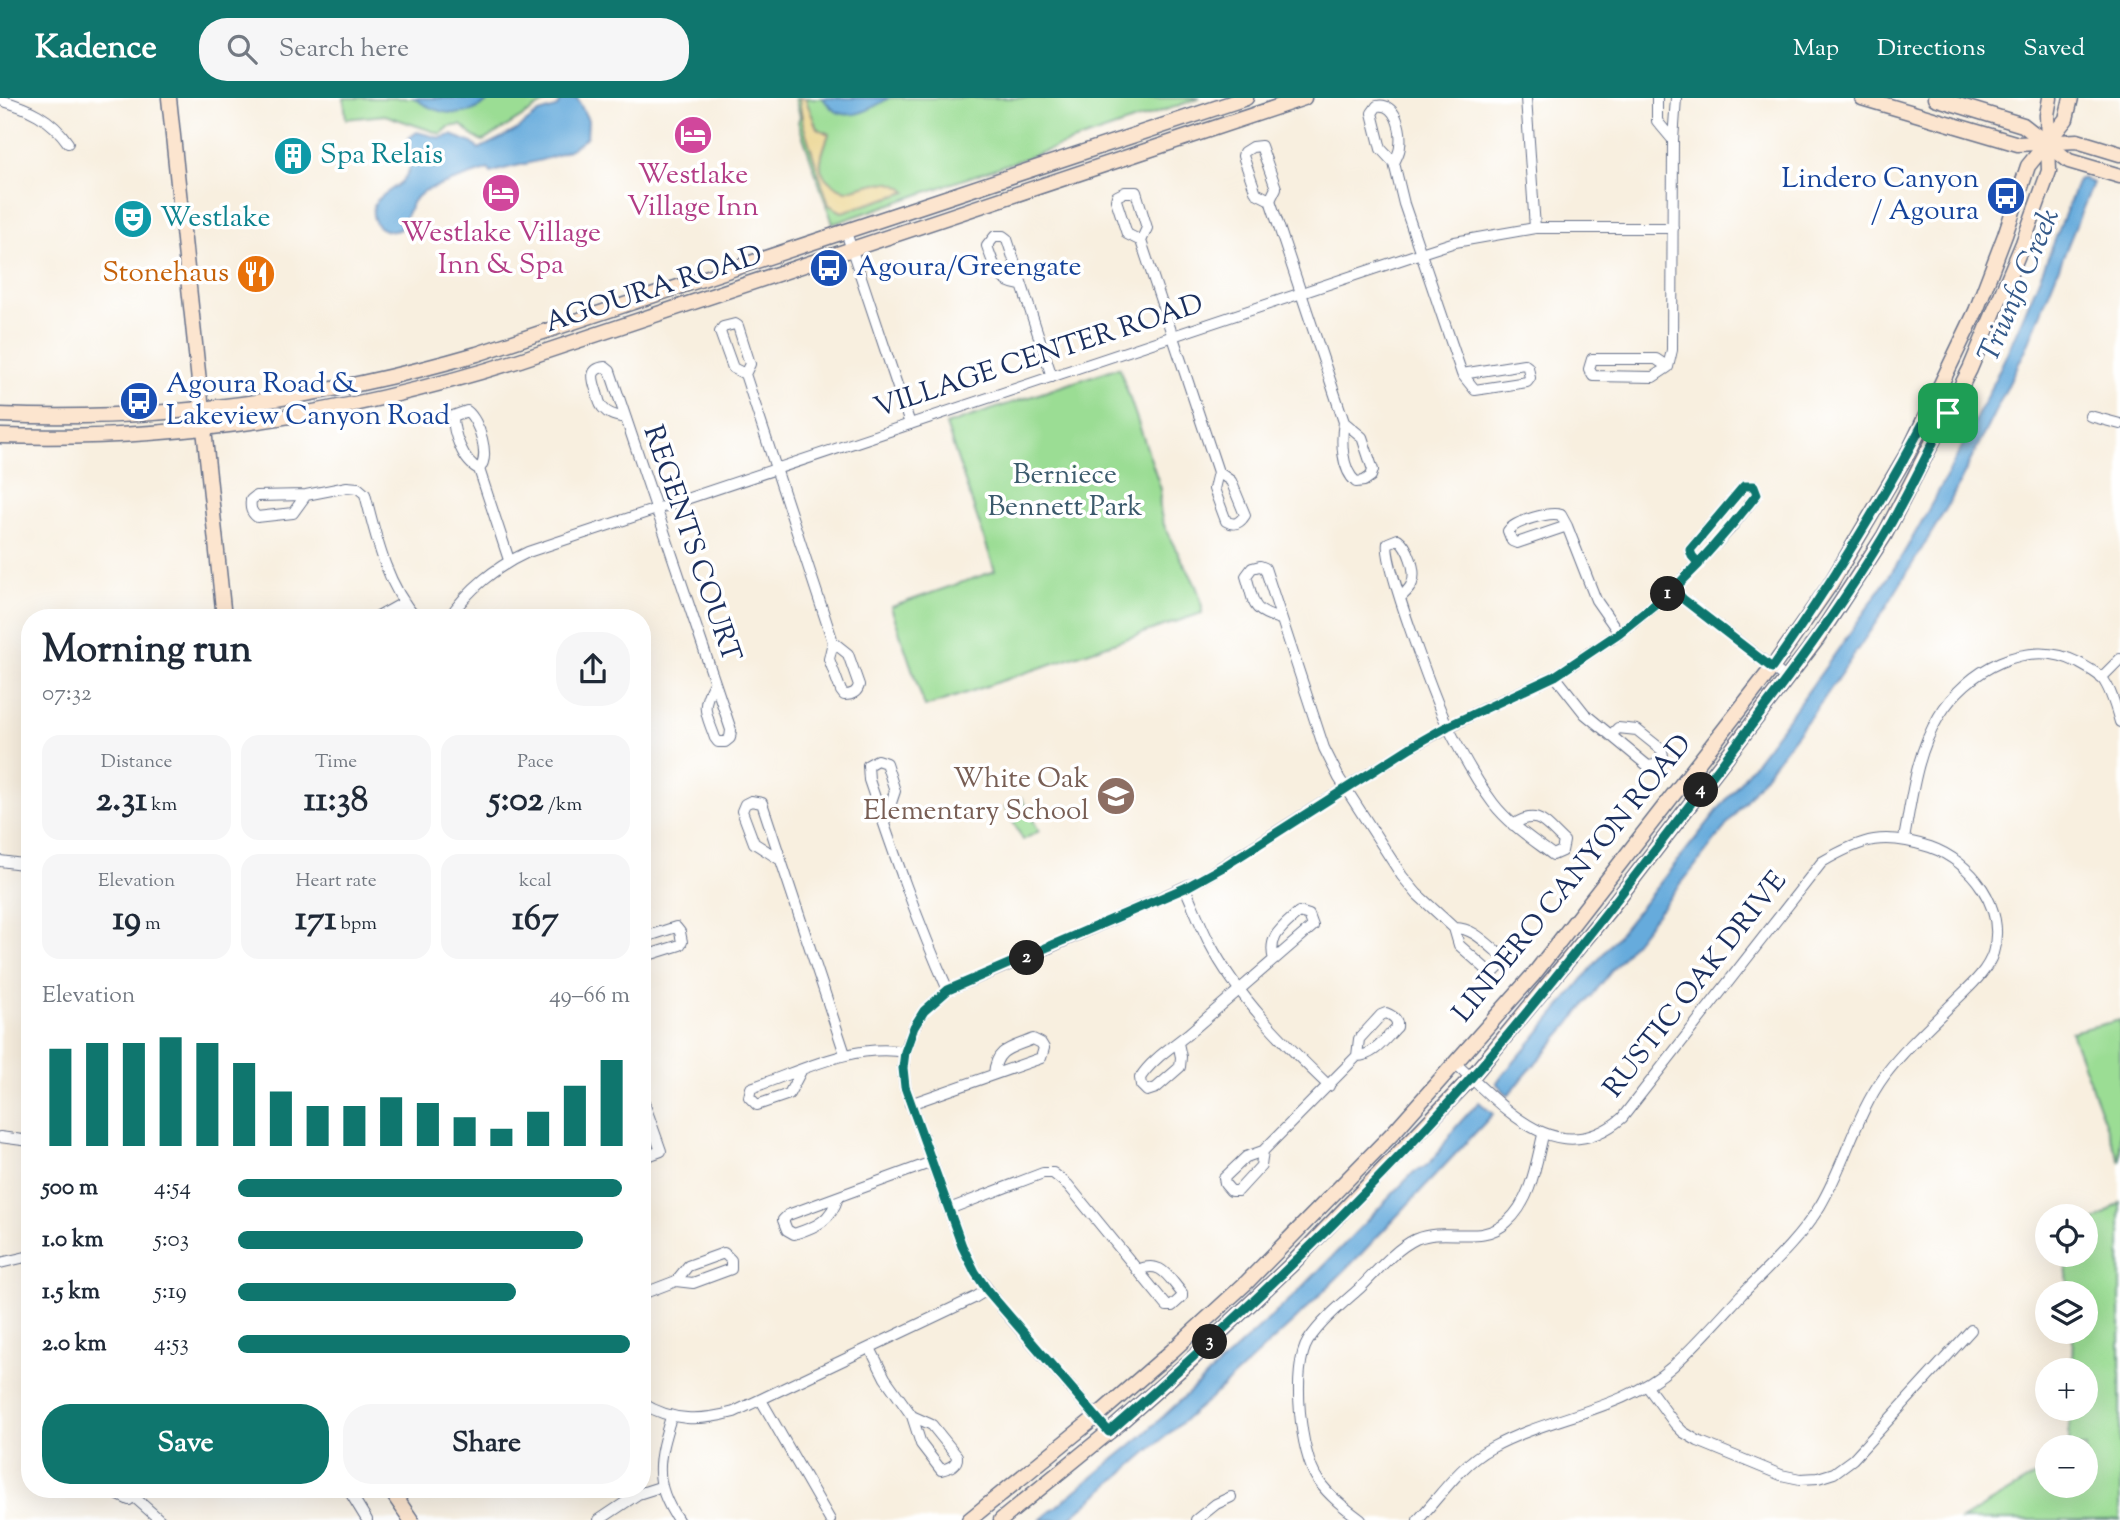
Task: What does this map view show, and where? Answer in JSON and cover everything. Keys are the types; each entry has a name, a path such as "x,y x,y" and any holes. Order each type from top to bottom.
{"street":[{"path":"169,98 223,609"},
{"name":"AGOURA ROAD","path":"0,415 135,414 202,409 317,393 422,370 1246,98"},
{"name":"AGOURA ROAD","path":"0,436 100,435 266,420 363,403 468,377 1304,98"},
{"path":"1526,98 1535,228"},
{"path":"1657,98 1657,121 1673,140"},
{"path":"1668,368 1656,359 1592,359 1589,369 1593,376 1653,377 1668,368 1672,350 1673,140 1676,98"},
{"path":"1862,98 2018,144 2077,141 2120,154"},
{"path":"1935,98 2023,125 2069,161 2120,176"},
{"name":"LINDERO CANYON ROAD","path":"1001,1520 1109,1432 1191,1360 1291,1265 1471,1078 1609,910 1817,639 1884,536 1970,369 2027,232 2049,171 2047,115 2050,98"},
{"name":"LINDERO CANYON ROAD","path":"970,1520 1096,1418 1247,1282 1328,1201 1456,1064 1534,974 1772,668 1830,584 1877,509 1932,406 1976,311 2028,166 2066,119 2071,98"},
{"path":"0,100 41,115 54,125 68,143"},
{"path":"1394,163 1401,148 1394,114 1391,107 1377,106 1372,113 1381,149 1394,163 1462,373 1475,390 1527,382 1530,379 1528,367 1524,364 1462,373"},
{"path":"1270,200 1256,193 1243,156 1244,152 1252,147 1263,147 1276,188 1270,200 1344,422 1341,444 1351,478 1356,482 1364,481 1371,476 1373,470 1362,437 1344,422"},
{"path":"1140,241 1147,228 1136,192 1125,192 1117,196 1116,200 1127,234 1140,241 1218,472 1214,489 1226,521 1231,524 1238,523 1245,515 1231,481 1218,472"},
{"name":"VILLAGE CENTER ROAD","path":"455,609 482,580 509,560 528,552 1455,242 1535,228 1673,228"},
{"path":"846,232 910,424"},
{"path":"1020,285 1003,280 998,275 987,246 995,236 1007,239 1052,377"},
{"path":"745,374 733,368 720,332 723,327 738,326 750,364 745,374 834,642 848,654 859,685 858,690 851,695 844,695 841,691 829,659 834,642"},
{"name":"REGENTS COURT","path":"625,418 611,414 600,404 592,377 593,372 599,368 610,370 730,730 730,738 725,742 718,742 715,738 704,709 714,683"},
{"path":"1932,406 1948,413"},
{"path":"479,469 485,463 486,454 473,415 467,411 460,412 453,416 453,424 466,458 471,465 479,469 509,560"},
{"path":"2090,416 2120,424"},
{"path":"1109,1432 987,1290 962,1246 910,1104 903,1068 905,1052 914,1027 924,1011 948,990 1185,888 1223,867 1411,747 1448,726 1555,676 1619,633 1674,589 1699,564 1729,530 1757,494 1754,486 1744,486 1690,550 1699,564"},
{"path":"306,495 293,513 257,517 250,506 251,500 256,496 306,495 347,487 358,488 365,494 390,576 408,609"},
{"path":"1567,526 1517,543 1512,541 1508,531 1512,525 1549,513 1561,515 1567,526 1596,600 1619,633"},
{"path":"1401,597 1413,583 1414,573 1405,545 1398,539 1388,543 1387,552 1401,597 1427,676 1448,726 1494,805 1513,825 1553,855 1562,851 1564,841 1537,817 1525,816 1513,825"},
{"path":"1280,619 1263,614 1257,609 1246,576 1252,568 1265,568 1324,748 1346,789 1402,876 1417,894 1454,928 1459,945 1486,969 1494,972 1500,968 1502,957 1472,932 1454,928"},
{"path":"1674,589 1683,599 1787,679"},
{"path":"392,609 403,603"},
{"path":"1418,1520 1467,1465 1488,1449 1515,1436 1616,1400 1647,1386 1672,1367 1802,1233 1821,1204 1884,1076 1978,978 1993,954 1996,920 1985,891 1969,872 1937,850 1905,839 1917,765 1940,713 1962,689 1988,668 2015,656 2042,653 2067,657 2101,678 2113,699 2120,722"},
{"path":"2101,678 2120,659"},
{"path":"1555,676 1585,714 1648,766 1655,765 1663,756 1662,750 1637,730 1618,728 1611,735"},
{"path":"884,824 895,791 886,763 877,760 868,765 867,770 884,824 920,928 948,990"},
{"path":"779,859 752,839 742,811 745,804 751,801 762,803 845,1054"},
{"name":"RUSTIC OAK DRIVE","path":"1456,1064 1500,1105 1543,1135 1580,1138 1597,1133 1616,1122 1822,862 1846,848 1877,838 1905,839"},
{"path":"0,861 21,864"},
{"path":"1185,888 1210,943 1240,989 1281,1040 1329,1086"},
{"path":"1178,1043 1180,1067 1156,1088 1147,1091 1141,1085 1140,1078 1144,1071 1178,1043 1240,989 1274,960 1313,926 1308,915 1299,912 1275,934 1271,951 1274,960"},
{"path":"651,935 676,926 682,942 651,954"},
{"path":"1263,1151 1357,1056 1366,1056 1373,1051 1397,1027 1393,1016 1386,1013 1381,1015 1359,1039 1357,1056"},
{"path":"910,1104 1041,1058 1044,1048 1041,1042 1033,1039 1003,1052 995,1063 994,1074"},
{"path":"801,1071 789,1094 757,1105 749,1097 751,1088 845,1054 880,1049 905,1052"},
{"path":"651,1123 661,1151 651,1155"},
{"path":"1361,1520 1328,1493 1316,1478 1306,1455 1298,1384 1306,1343 1318,1328 1393,1256 1415,1240 1440,1234 1482,1236 1507,1222 1517,1211 1528,1191 1543,1135"},
{"path":"0,1137 21,1140"},
{"path":"838,1197 835,1208 820,1225 794,1234 784,1226 783,1220 788,1215 932,1162"},
{"path":"949,1209 1043,1173 1053,1173 1068,1185 1167,1306 1172,1306 1182,1297 1182,1293 1158,1266 1152,1265 1138,1270"},
{"path":"651,1291 676,1281 693,1283 731,1269 731,1260 724,1253 688,1266 676,1281"},
{"path":"0,1263 21,1258"},
{"path":"651,1407 671,1417 712,1418 761,1400 987,1290"},
{"path":"1647,1386 1675,1424 1698,1441 1781,1475 1800,1479 1818,1478 1834,1473 1853,1459 1971,1329"},
{"path":"870,1348 885,1378 912,1416 921,1444 941,1470 950,1468 957,1456 932,1425 912,1416"},
{"path":"761,1400 831,1519"},
{"path":"671,1417 661,1453 660,1487 678,1520"},
{"path":"651,1490 660,1487"},
{"path":"1196,1520 1216,1504 1231,1497"},
{"path":"139,1498 160,1520"},
{"path":"353,1498 364,1519"},
{"path":"396,1498 411,1520"},
{"path":"599,1520 632,1498"}],"green space":[{"path":"344,98 552,98 483,141 461,125 449,127 441,134 385,115 346,119"},
{"path":"795,98 1200,98 833,224 798,122 800,116"},
{"name":"Berniece Bennett Park","path":"1119,367 1161,489 1163,522 1195,584 1202,613 925,707 891,607 995,571 946,425"},
{"path":"1021,798 1039,831 1023,840 1005,807"},
{"path":"2120,1020 2120,1163 2071,1032"},
{"path":"2120,1203 2120,1520 1961,1520 2035,1476 2035,1498 2098,1498 2098,1435 2069,1435 2070,1421 2098,1421 2098,1358 2072,1358 2073,1344 2098,1344 2098,1281 2068,1281 2066,1267 2098,1267 2098,1219"}],"sand":[{"path":"799,98 805,98 817,128 829,134 821,162 823,175 828,180 846,191 870,184 886,183 901,187 907,192 842,212 829,205 803,124"}],"water":[{"path":"414,98 491,98 473,110 453,113 433,109"},
{"path":"563,98 577,98 588,120 587,137 576,146 553,157 491,173 489,169 424,191 413,201 400,229 389,231 377,225 373,211 375,204 407,175 411,162 409,138 417,132 440,138 452,135 472,143 479,149 515,131 539,113 556,108"},
{"path":"823,98 889,98 863,112 846,114 830,107"},
{"path":"2082,178 2093,183 2026,349 1949,504 1885,609 1823,700 1703,856 1567,1027 1508,1095 1496,1083 1595,964 1750,769 1900,559 1984,402 2043,270 2078,180"},
{"path":"1479,1102 1493,1114 1295,1320 1215,1394 1068,1520 1040,1520 1142,1436 1297,1293 1414,1172 1428,1165 1456,1127"}],"place":[{"name":"Westlake Village Inn","path":"693,135"},
{"name":"Spa Relais","path":"293,156"},
{"name":"Westlake Village Inn & Spa","path":"501,193"},
{"name":"Lindero Canyon / Agoura","path":"2006,196"},
{"name":"Westlake","path":"133,219"},
{"name":"Agoura/Greengate","path":"829,268"},
{"name":"Stonehaus","path":"256,274"},
{"name":"Agoura Road & Lakeview Canyon Road","path":"139,401"},
{"name":"White Oak Elementary School","path":"1116,796"}],"route":[{"path":"1948,413 1884,536 1817,639 1609,910 1471,1078 1291,1265 1191,1360 1109,1432 987,1290 962,1246 905,1087 905,1052 914,1027 924,1011 948,990 1038,953 1202,879 1411,747 1448,726 1555,676 1619,633 1674,589 1699,564 1690,550 1744,486 1750,484 1757,489 1757,494 1729,530 1699,564 1674,589 1683,599 1772,668 1830,584 1877,509 1932,406 1948,413"}],"water label":[{"name":"Triunfo Creek","path":"2020,286"}]}
